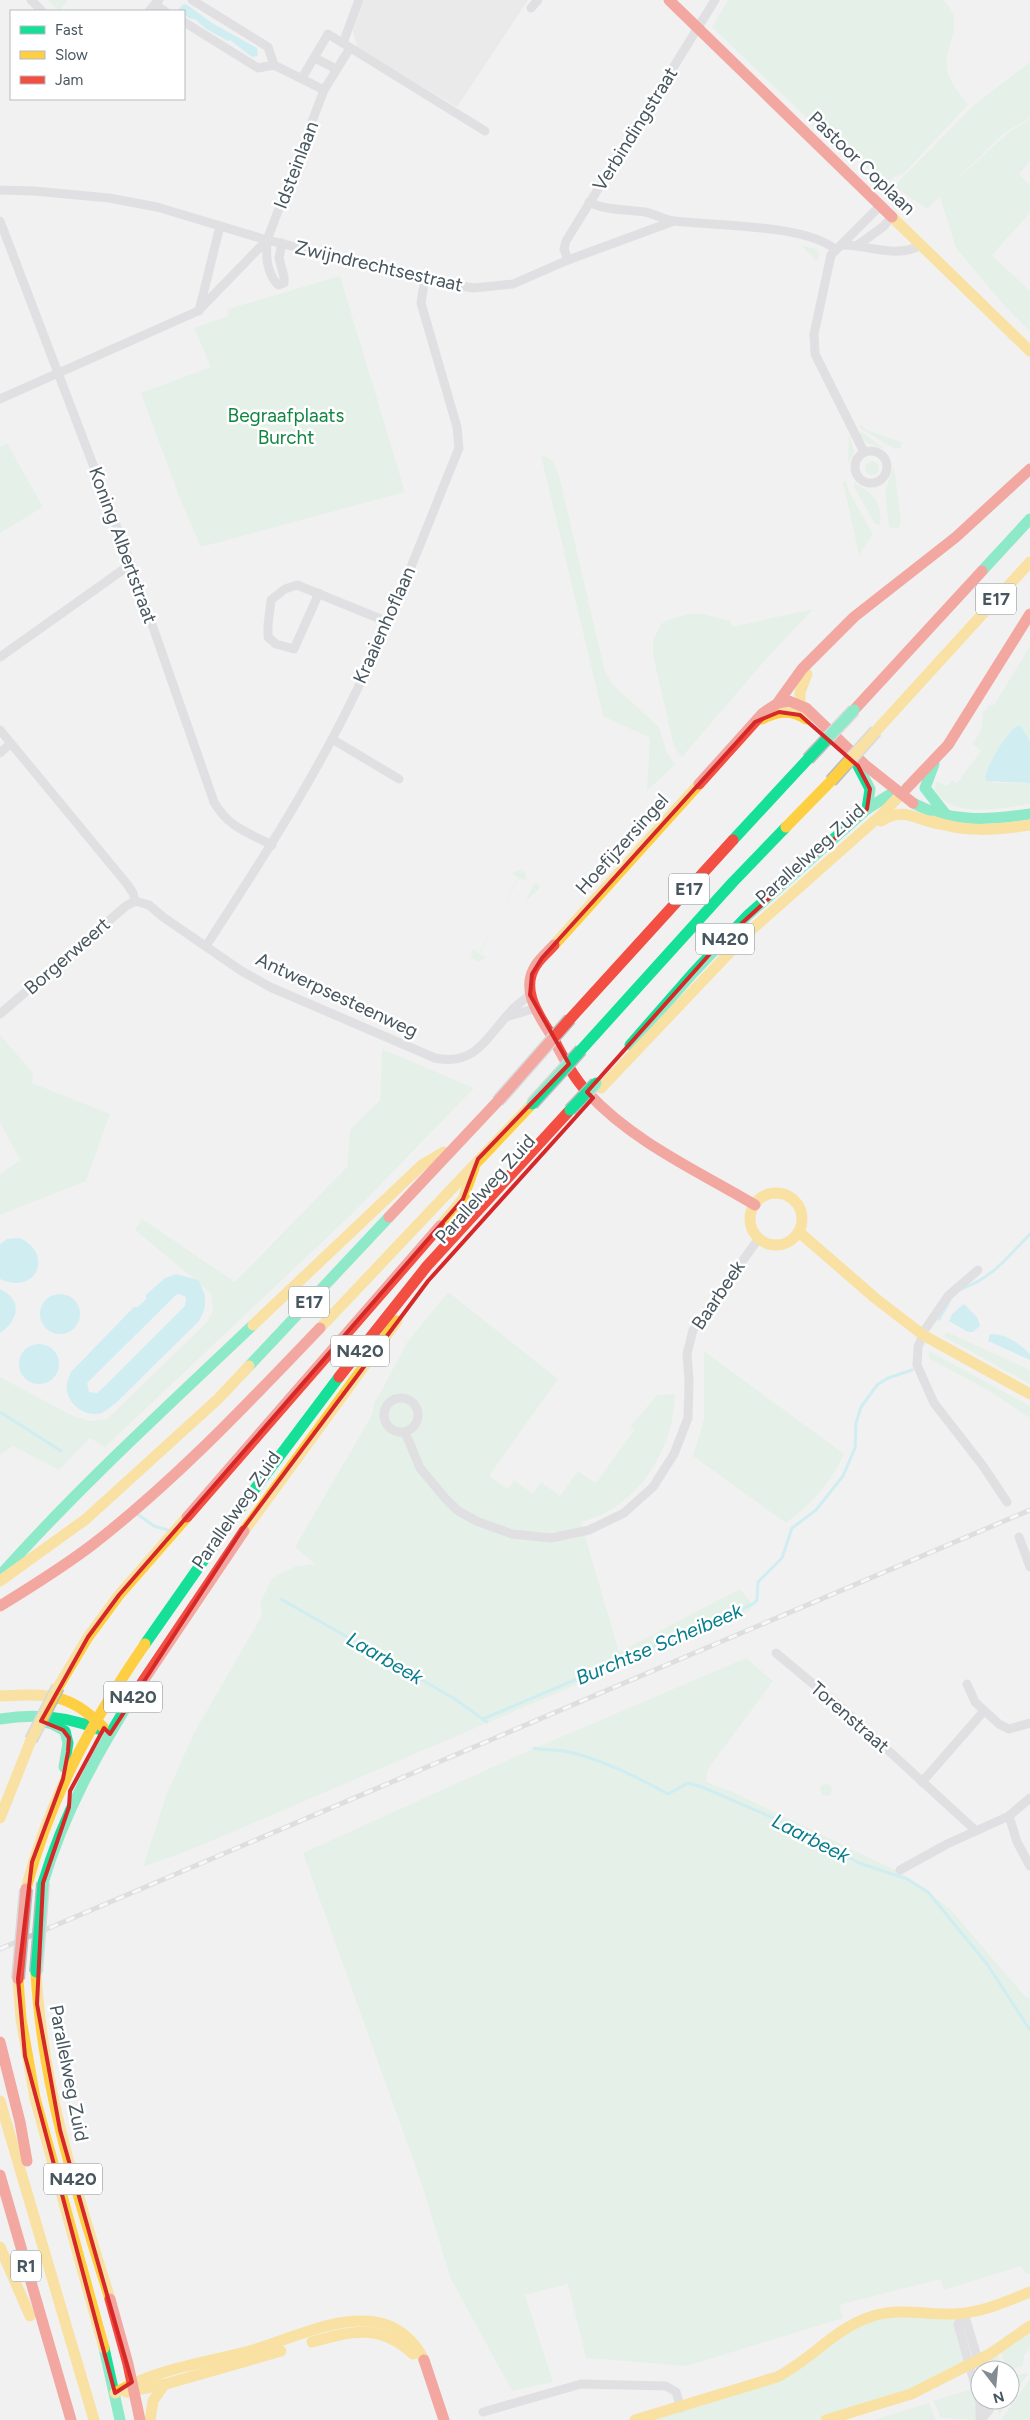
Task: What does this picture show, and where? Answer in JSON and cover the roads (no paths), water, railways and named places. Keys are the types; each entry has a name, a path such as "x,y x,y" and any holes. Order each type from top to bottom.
{"main road":[{"name":"Pastoor Coplaan","path":"670,0 1030,351"},
{"name":"Hoefijzersingel","path":"530,995 532,974 542,958 755,722 771,705 779,702 802,669 854,617 956,537 1030,469"},
{"name":"E17","path":"0,1581 86,1519 218,1399 377,1228 463,1141 570,1019 1030,520"},
{"name":"E17","path":"0,1606 45,1578 102,1537 213,1438 268,1383 532,1104 733,882 831,781 1030,562"},
{"path":"895,796 938,756 968,714 1030,614"},
{"path":"813,660 802,682 799,703 800,715 895,796 943,820 983,831 1030,825"},
{"path":"779,702 786,700 799,703 895,796"},
{"name":"Hoefijzersingel","path":"755,722 779,712 800,715"},
{"path":"938,756 925,788 928,797 943,808 943,820"},
{"path":"858,766 870,789 867,810"},
{"name":"Parallelweg Zuid","path":"599,1086 723,940 773,892 867,810 895,796"},
{"name":"Parallelweg Zuid","path":"115,2393 90,2293 44,2136 25,2056 18,1979 26,1889 39,1836 63,1779 129,1670 228,1524 348,1365 426,1267 750,931 861,831 895,796"},
{"path":"861,831 897,812 912,814 932,824 943,820 980,819 1030,814"},
{"path":"530,995 581,1084 599,1104 641,1136 755,1205"},
{"name":"Parallelweg Zuid","path":"140,2420 107,2285 78,2199 50,2091 37,2004 36,1972 44,1883 49,1860 69,1807 86,1772 242,1530 313,1432 428,1280 574,1112"},
{"path":"0,1576 37,1534 132,1440 422,1165 463,1141"},
{"path":"0,1818 31,1740 58,1687 88,1637 119,1595 163,1543 463,1198 478,1159"},
{"path":"772,1193 781,1193 793,1199 801,1212 802,1219 799,1232 790,1241 778,1244 767,1243 759,1238 750,1220 755,1205 761,1198 772,1193"},
{"path":"799,1232 882,1305 924,1331 968,1362 1030,1394"},
{"path":"0,1696 43,1696 80,1705 93,1702 100,1697 119,1676 129,1670"},
{"path":"80,1705 96,1725 110,1734"},
{"path":"0,1719 23,1714 59,1717 96,1725"},
{"path":"23,1714 35,1720 52,1723 64,1730 69,1738 63,1779"},
{"path":"69,1807 70,1791 99,1736 96,1725"},
{"path":"0,2042 20,2122 45,2249"},
{"name":"R1","path":"0,2101 94,2420"},
{"name":"R1","path":"0,2175 70,2420"},
{"path":"0,2247 24,2298 33,2324 52,2355"},
{"path":"635,2420 680,2408 781,2375 799,2365 836,2333 871,2316 911,2310 964,2314 1002,2304 1030,2292"},
{"path":"115,2393 339,2325 369,2321 395,2328 412,2341 419,2350 430,2373 444,2420"},
{"path":"826,2420 911,2394 968,2367 1030,2326"},
{"path":"133,2387 166,2384 348,2332 361,2330 378,2332 398,2341 415,2356 424,2378 436,2420"},
{"path":"150,2420 152,2402 156,2391 166,2384"},
{"name":"N420","path":"115,2393 120,2420"}],"street":[{"path":"31,0 41,10"},
{"path":"192,0 268,47 274,65"},
{"name":"Idsteinlaan","path":"267,240 324,90 336,69 346,45 359,0"},
{"path":"531,8 538,0"},
{"name":"Verbindingstraat","path":"568,260 564,249 566,241 715,0"},
{"path":"185,23 258,68 274,65 324,90"},
{"path":"302,78 328,34 485,131"},
{"path":"315,58 336,69"},
{"name":"Zwijndrechtsestraat","path":"0,190 109,198 157,207 267,240 474,288 513,284 568,260 674,221"},
{"name":"Zwijndrechtsestraat","path":"589,202 598,206 647,212 674,221 732,225 802,235 839,247 858,245 897,252 910,252 921,245"},
{"path":"864,452 815,354 814,334 826,271 839,247 881,205"},
{"path":"858,245 884,226 892,216"},
{"name":"Koning Albertstraat","path":"0,221 131,564 214,802 222,816 237,827 272,845"},
{"path":"198,311 220,226"},
{"path":"0,399 198,311 267,240"},
{"name":"Zwijndrechtsestraat","path":"267,240 266,260 278,285 284,283 279,258 282,243"},
{"name":"Kraaienhoflaan","path":"206,946 272,845 332,739 388,622 459,448 457,427 422,303 426,278"},
{"path":"0,656 131,564"},
{"path":"319,593 294,649 276,644 268,637 271,600 285,589 297,585 319,593 388,622"},
{"path":"0,730 127,884 134,893 135,901"},
{"path":"332,739 399,779"},
{"path":"0,753 10,744"},
{"name":"Antwerpsesteenweg","path":"135,901 149,904 240,970 270,987 435,1058 449,1061 468,1056 477,1050 505,1017 530,995"},
{"name":"Borgerweert","path":"0,1014 126,906 135,901"},
{"path":"505,1017 536,1008"},
{"name":"Baarbeek","path":"405,1432 420,1468 444,1498 457,1510 485,1524 512,1534 551,1538 589,1530 624,1513 653,1487 674,1454 688,1418 689,1380 687,1354 692,1330 759,1238"},
{"path":"978,1270 948,1296 924,1331 918,1347 917,1364 934,1403 983,1466 1007,1502"},
{"path":"1019,1537 1030,1566"},
{"name":"Torenstraat","path":"776,1653 842,1708 976,1830"},
{"path":"967,1684 975,1702 999,1724 1009,1729 1030,1723"},
{"path":"922,1782 984,1711"},
{"path":"900,1870 976,1830 1009,1816 1030,1798"},
{"path":"1009,1816 1017,1842 1030,1866"},
{"path":"964,2314 968,2367 959,2372 970,2377"},
{"path":"483,2412 581,2384 600,2383 666,2386 676,2392 680,2408"},
{"path":"981,2420 989,2410"}],"water":[{"path":"186,4 212,23 257,48 258,56 252,57 230,40 228,41 206,29 195,19 185,16 185,10 179,10 182,5"},
{"path":"1017,726 1021,726 1030,741 1030,783 986,781 988,769 996,752"},
{"path":"20,1238 31,1245 37,1254 38,1263 36,1271 31,1278 23,1282 12,1283 0,1279 0,1244 7,1239"},
{"path":"176,1274 198,1280 205,1296 204,1310 199,1321 107,1410 102,1413 90,1414 79,1409 68,1395 67,1383 71,1372 165,1278","holes":["179,1294 186,1297 185,1306 105,1386 97,1393 89,1392 87,1383 176,1295"]},
{"path":"0,1289 12,1299 16,1310 11,1322 0,1333"},
{"path":"64,1294 71,1297 77,1303 80,1314 79,1322 71,1331 64,1334 56,1334 49,1331 41,1322 40,1310 43,1303 52,1295"},
{"path":"964,1304 977,1317 980,1326 973,1332 968,1332 949,1321 952,1314"},
{"path":"990,1334 1007,1337 1017,1343 1030,1354 1030,1360 988,1341"},
{"path":"43,1344 50,1347 56,1353 59,1364 58,1372 50,1381 43,1384 35,1384 28,1381 20,1372 19,1360 22,1353 31,1345"}],"waterway":[{"name":"Burchtse Scheibeek","path":"961,1289 991,1273 1030,1234"},
{"name":"Burchtse Scheibeek","path":"939,1319 950,1300"},
{"name":"Burchtse Scheibeek","path":"483,1719 753,1604 757,1600 758,1582 782,1558 792,1528 816,1510 843,1476 855,1448 856,1423 861,1407 877,1385 888,1378 912,1370"},
{"name":"Laarbeek","path":"0,1412 61,1451"},
{"path":"136,1513 154,1526 168,1530"},
{"name":"Laarbeek","path":"281,1599 455,1699 487,1722"},
{"name":"Laarbeek","path":"534,1748 564,1751 590,1758 631,1775 668,1794 688,1783 702,1787 810,1834 859,1863 907,1879 928,1892 987,1964 1030,2030"}],"railway":[{"path":"0,1949 1030,1510"}],"park label":[{"name":"Begraafplaats Burcht","path":"286,426"}]}
